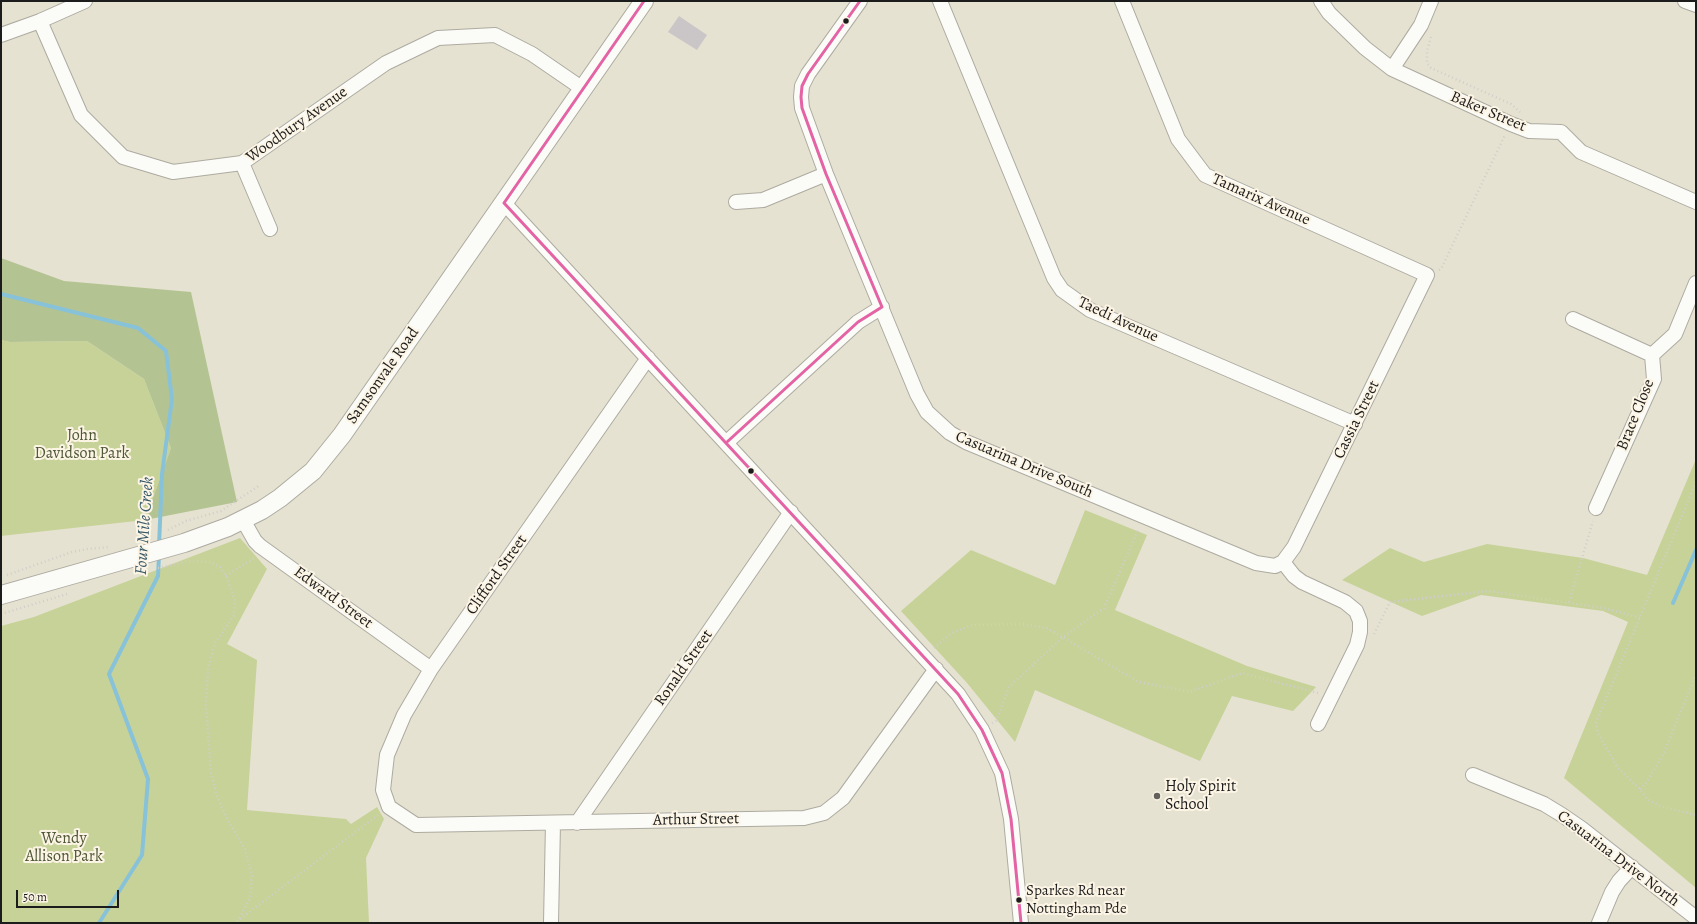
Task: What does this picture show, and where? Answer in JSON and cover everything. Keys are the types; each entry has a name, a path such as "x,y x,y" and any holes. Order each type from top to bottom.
{"main road":[{"name":"Samsonvale Road","path":"1,595 118,554 184,543 243,520 280,498 313,471 327,455 644,1"}],"street":[{"path":"1,35 40,21 85,1"},
{"name":"Casuarina Drive South","path":"860,1 808,74 802,86 802,108 826,174 882,307 916,394 927,412 950,433 966,442 1256,563 1275,566 1283,562"},
{"name":"Taedi Avenue","path":"940,1 1054,278 1062,290 1090,310 1355,424"},
{"name":"Tamarix Avenue","path":"1122,1 1178,139 1205,175 1427,275"},
{"name":"Baker Street","path":"1320,1 1329,13 1350,33 1392,69 1529,131 1561,132 1581,152 1696,202"},
{"path":"1392,69 1421,24 1431,1"},
{"path":"1685,1 1696,5"},
{"name":"Woodbury Avenue","path":"40,21 81,115 123,157 173,172 242,163 386,63 438,38 495,35 532,54 583,89"},
{"path":"242,163 270,228"},
{"path":"736,202 763,200 826,174"},
{"path":"504,203 727,442 958,694 982,730 1002,773 1011,819 1021,923"},
{"name":"Cassia Street","path":"1283,562 1294,547 1427,275"},
{"name":"Brace Close","path":"1596,508 1654,379 1652,355 1675,334 1696,283"},
{"path":"727,442 858,322 882,307"},
{"path":"1573,319 1652,355"},
{"name":"Clifford Street","path":"389,807 383,790 386,755 404,715 431,669 648,358"},
{"name":"Ronald Street","path":"577,823 791,512"},
{"name":"Edward Street","path":"243,520 260,546 431,669"},
{"path":"1283,562 1302,582 1345,602 1356,611 1360,621 1360,632 1357,645 1318,724"},
{"name":"Arthur Street","path":"389,807 416,825 804,818 824,813 843,798 936,669"},
{"name":"Casuarina Drive North","path":"1473,775 1544,804 1562,815 1632,867 1696,918"},
{"path":"551,923 553,823"},
{"path":"1599,923 1612,892 1619,880 1632,867"}],"path":[{"path":"1427,275 1442,268 1511,124 1521,114 1511,104 1431,68 1427,63 1427,51 1432,34"},
{"path":"1696,482 1596,723 1598,732 1617,767 1653,804 1696,815"},
{"path":"179,524 221,511 260,484"},
{"path":"1569,602 1590,535 1596,508"},
{"path":"982,730 996,721 1010,687 1062,638 1099,612 1107,603 1145,517"},
{"path":"1,577 72,552 92,548 118,554"},
{"path":"226,576 258,555"},
{"path":"188,561 211,562 220,567 226,576 235,600 234,615 216,642 208,669 206,706 211,773 217,796 226,817 245,849 252,876 250,898 239,919"},
{"path":"1373,636 1390,602 1488,591 1604,608 1640,618"},
{"path":"1,614 74,592"},
{"path":"924,656 952,633 971,625 1023,624 1047,628 1139,682 1190,692 1242,673 1331,696"},
{"path":"1640,789 1664,753 1696,674"},
{"path":"235,923 389,807"}],"green space":[{"path":"1,258 64,281 191,292 237,502 145,520 171,448 144,379 87,341 10,342 1,340"},
{"name":"John Davidson Park","path":"1,340 10,342 87,341 144,379 171,448 145,520 1,536"},
{"path":"1696,459 1696,888 1564,778 1628,622 1603,611 1481,595 1422,616 1342,580 1390,548 1424,562 1487,544 1583,558 1647,575"},
{"path":"1085,510 1147,535 1115,610 1247,666 1316,687 1293,711 1232,696 1200,761 1035,690 1015,742 967,683 901,611 971,550 1055,585"},
{"name":"Wendy Allison Park","path":"240,538 267,569 227,644 257,660 247,810 346,819 351,824 377,807 384,819 366,858 369,923 1,923 1,626 34,617"}],"building":[{"path":"679,16 707,35 697,50 668,32"}],"waterway":[{"name":"Four Mile Creek","path":"1,294 138,328 166,351 172,399 162,474 159,546"},
{"path":"1673,603 1696,550"},
{"name":"Four Mile Creek","path":"99,923 142,855 148,779 109,674 158,576 159,555"}],"transit line":[{"path":"644,1 504,203 958,694 982,730 1002,773 1011,819 1021,923"},
{"path":"727,442 858,322 882,307 826,174 802,108 801,97 802,86 808,74 860,1"}],"place":[{"name":"Holy Spirit School","path":"1157,796"},
{"name":"Sparkes Rd near Nottingham Pde","path":"1019,900"}]}
